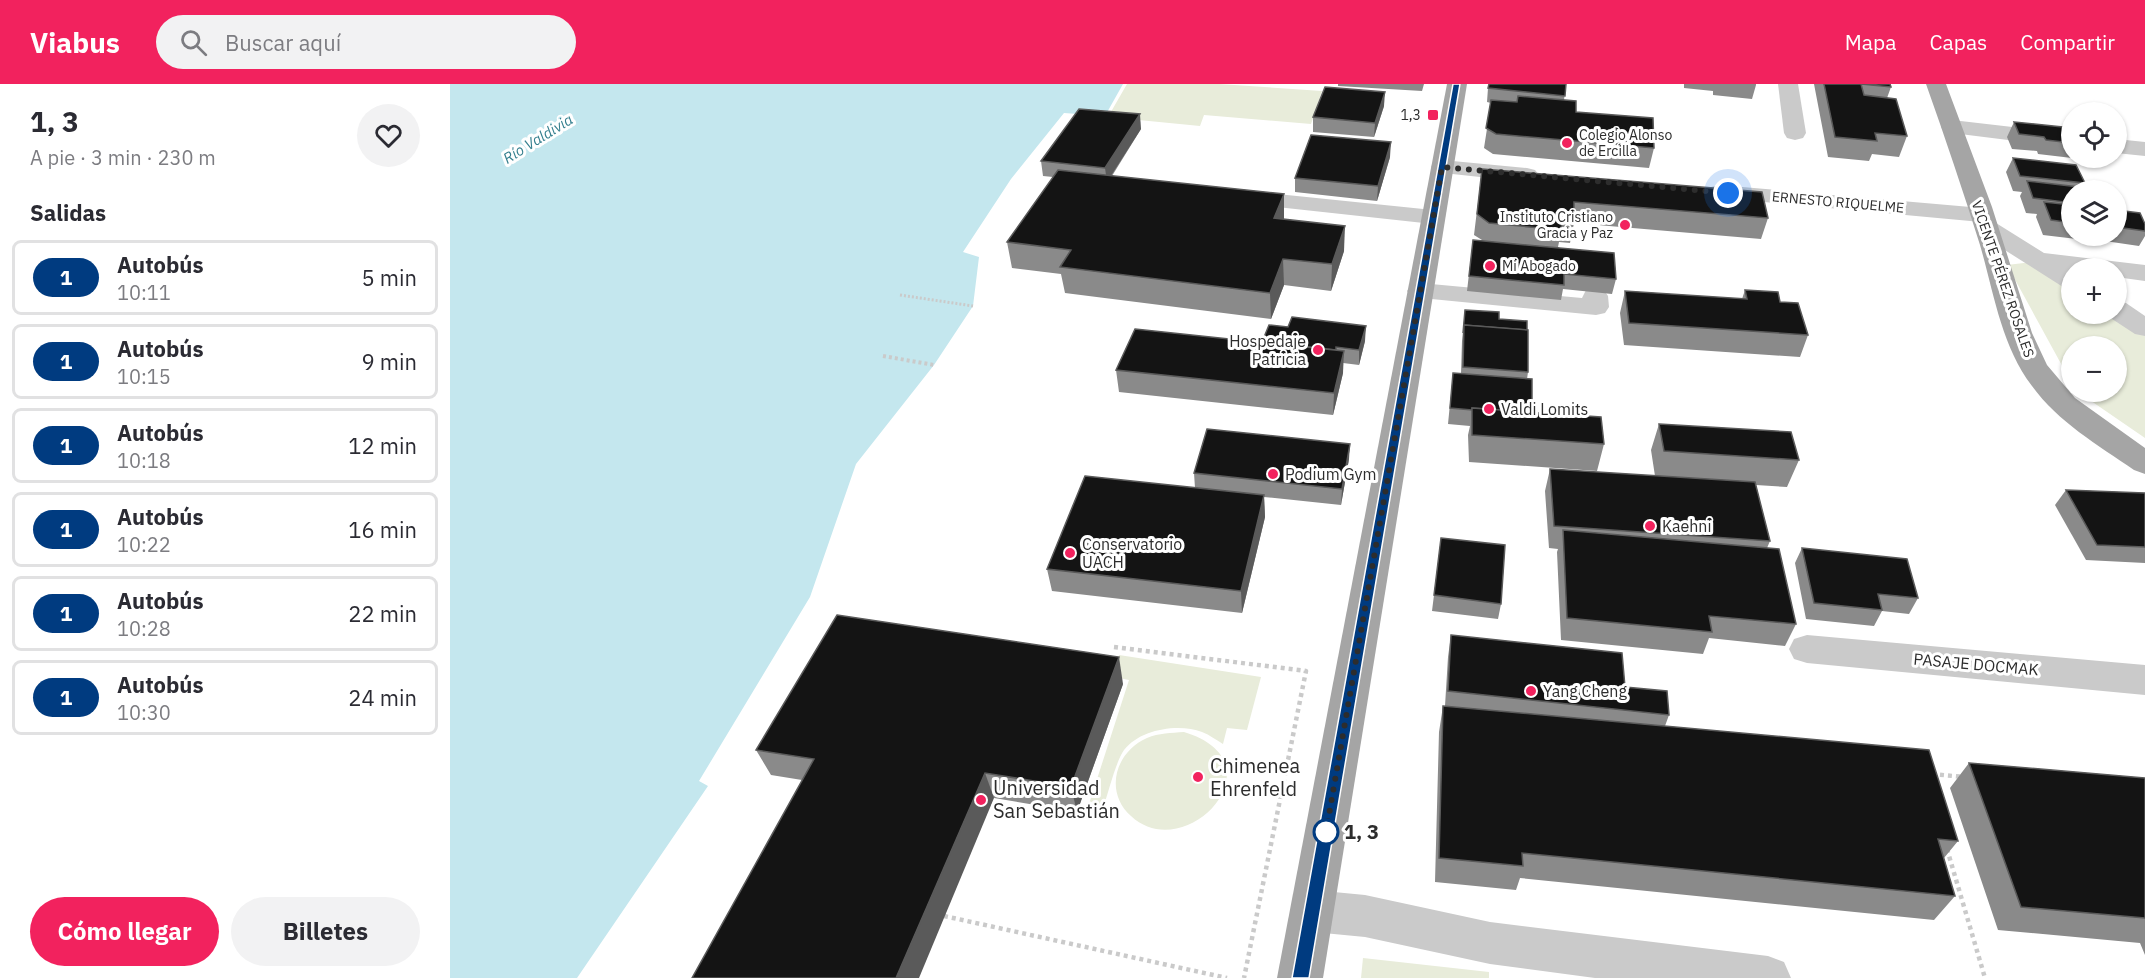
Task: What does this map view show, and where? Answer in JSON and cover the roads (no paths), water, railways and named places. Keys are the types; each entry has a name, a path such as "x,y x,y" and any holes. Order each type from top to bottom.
{"main road":[{"path":"1300,978 1457,84"},
{"name":"VICENTE PÉREZ ROSALES","path":"1936,84 1953,127 2029,358 2042,380 2075,413 2145,463"}],"street":[{"path":"1788,84 1794,133"},
{"path":"1953,127 2061,140"},
{"path":"2127,147 2145,149"},
{"path":"1442,167 1550,177"},
{"name":"ERNESTO RIQUELME","path":"1693,189 1984,222 2037,259 2061,262"},
{"path":"1219,195 1433,217"},
{"path":"2037,259 2061,274"},
{"path":"2127,271 2145,273"},
{"path":"1420,291 1596,307 1595,296"},
{"path":"2127,316 2145,328"},
{"name":"PASAJE DOCMAK","path":"1807,649 2145,680"},
{"path":"1313,911 1365,916 1490,943 1768,978"}],"water":[{"name":"Río Valdivia","path":"450,84 1123,84 1105,116 1064,113 1011,179 963,252 979,257 973,306 934,365 856,464 810,597 699,781 708,786 577,978 450,978"}],"place":[{"name":"1,3","path":"1433,115"},
{"name":"Colegio Alonso de Ercilla","path":"1567,143"},
{"name":"Instituto Cristiano Gracia y Paz","path":"1625,225"},
{"name":"Mi Abogado","path":"1490,266"},
{"name":"Hospedaje Patricia","path":"1318,350"},
{"name":"Valdi Lomits","path":"1489,409"},
{"name":"Podium Gym","path":"1273,474"},
{"name":"Kaehni","path":"1650,526"},
{"name":"Conservatorio UACH","path":"1070,553"},
{"name":"Yang Cheng","path":"1531,691"},
{"name":"Chimenea Ehrenfeld","path":"1198,777"},
{"name":"Universidad San Sebastián","path":"981,800"},
{"name":"1, 3","path":"1326,832"}]}
